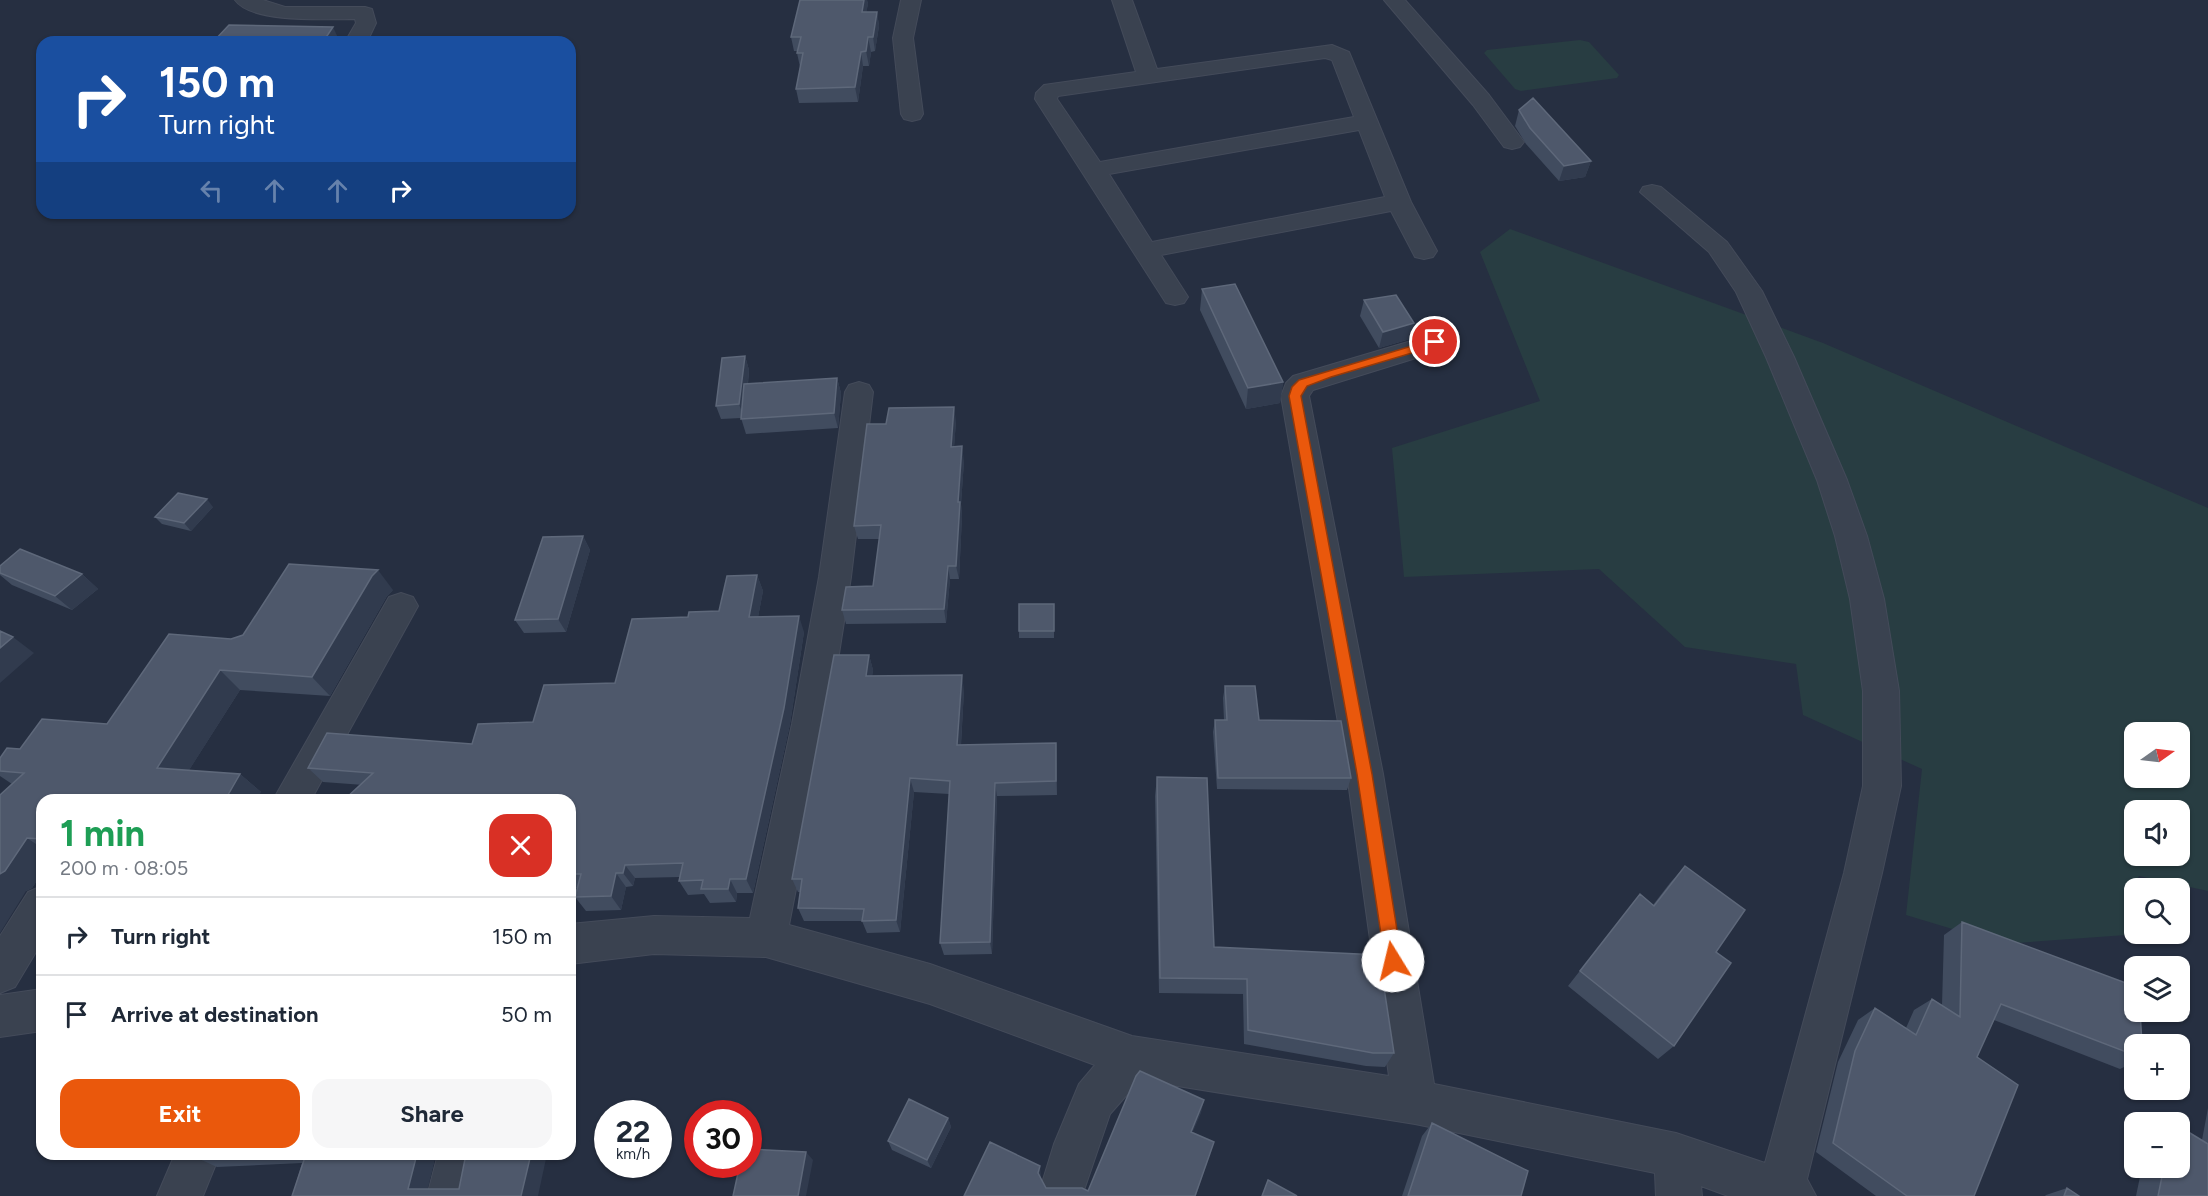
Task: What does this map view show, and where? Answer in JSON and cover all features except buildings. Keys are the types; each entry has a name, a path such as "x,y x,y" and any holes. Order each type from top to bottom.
{"street":[{"path":"245,0 285,13 365,13 366,23 359,36"},
{"path":"911,0 903,38 912,114"},
{"path":"1122,0 1149,78"},
{"path":"1394,0 1481,100 1512,142"},
{"path":"1175,297 1094,170 1050,108 1046,99 1047,93 1062,88 1149,78 1332,51 1341,57 1365,122 1399,202 1424,250"},
{"path":"1094,170 1365,122"},
{"path":"576,943 654,935 766,938 930,984 1132,1057 1414,1102 1678,1175 1787,1193 1882,786 1881,691 1867,599 1851,536 1832,480 1780,357 1749,291 1718,247 1652,192"},
{"path":"1144,251 1399,202"},
{"path":"1414,1102 1365,774 1295,396 1296,390 1303,383 1435,342"},
{"path":"766,938 810,724 835,577 859,392"},
{"path":"294,794 401,606"},
{"path":"0,973 36,914"},
{"path":"0,1016 36,1011"},
{"path":"1065,1183 1076,1144 1094,1100 1132,1057"},
{"path":"180,1196 195,1160"},
{"path":"450,1196 459,1160"}],"green space":[{"path":"1580,40 1589,42 1619,75 1617,78 1521,91 1515,89 1484,53 1487,50"},
{"path":"1510,229 1823,343 2208,508 2208,891 2190,887 2190,878 2139,876 2138,878 2124,878 2124,935 2002,944 1906,915 1922,769 1803,715 1796,664 1685,647 1599,569 1404,577 1392,448 1540,401 1480,252"}],"route":[{"path":"1393,961 1365,774 1295,396 1296,390 1303,383 1435,342"}]}
